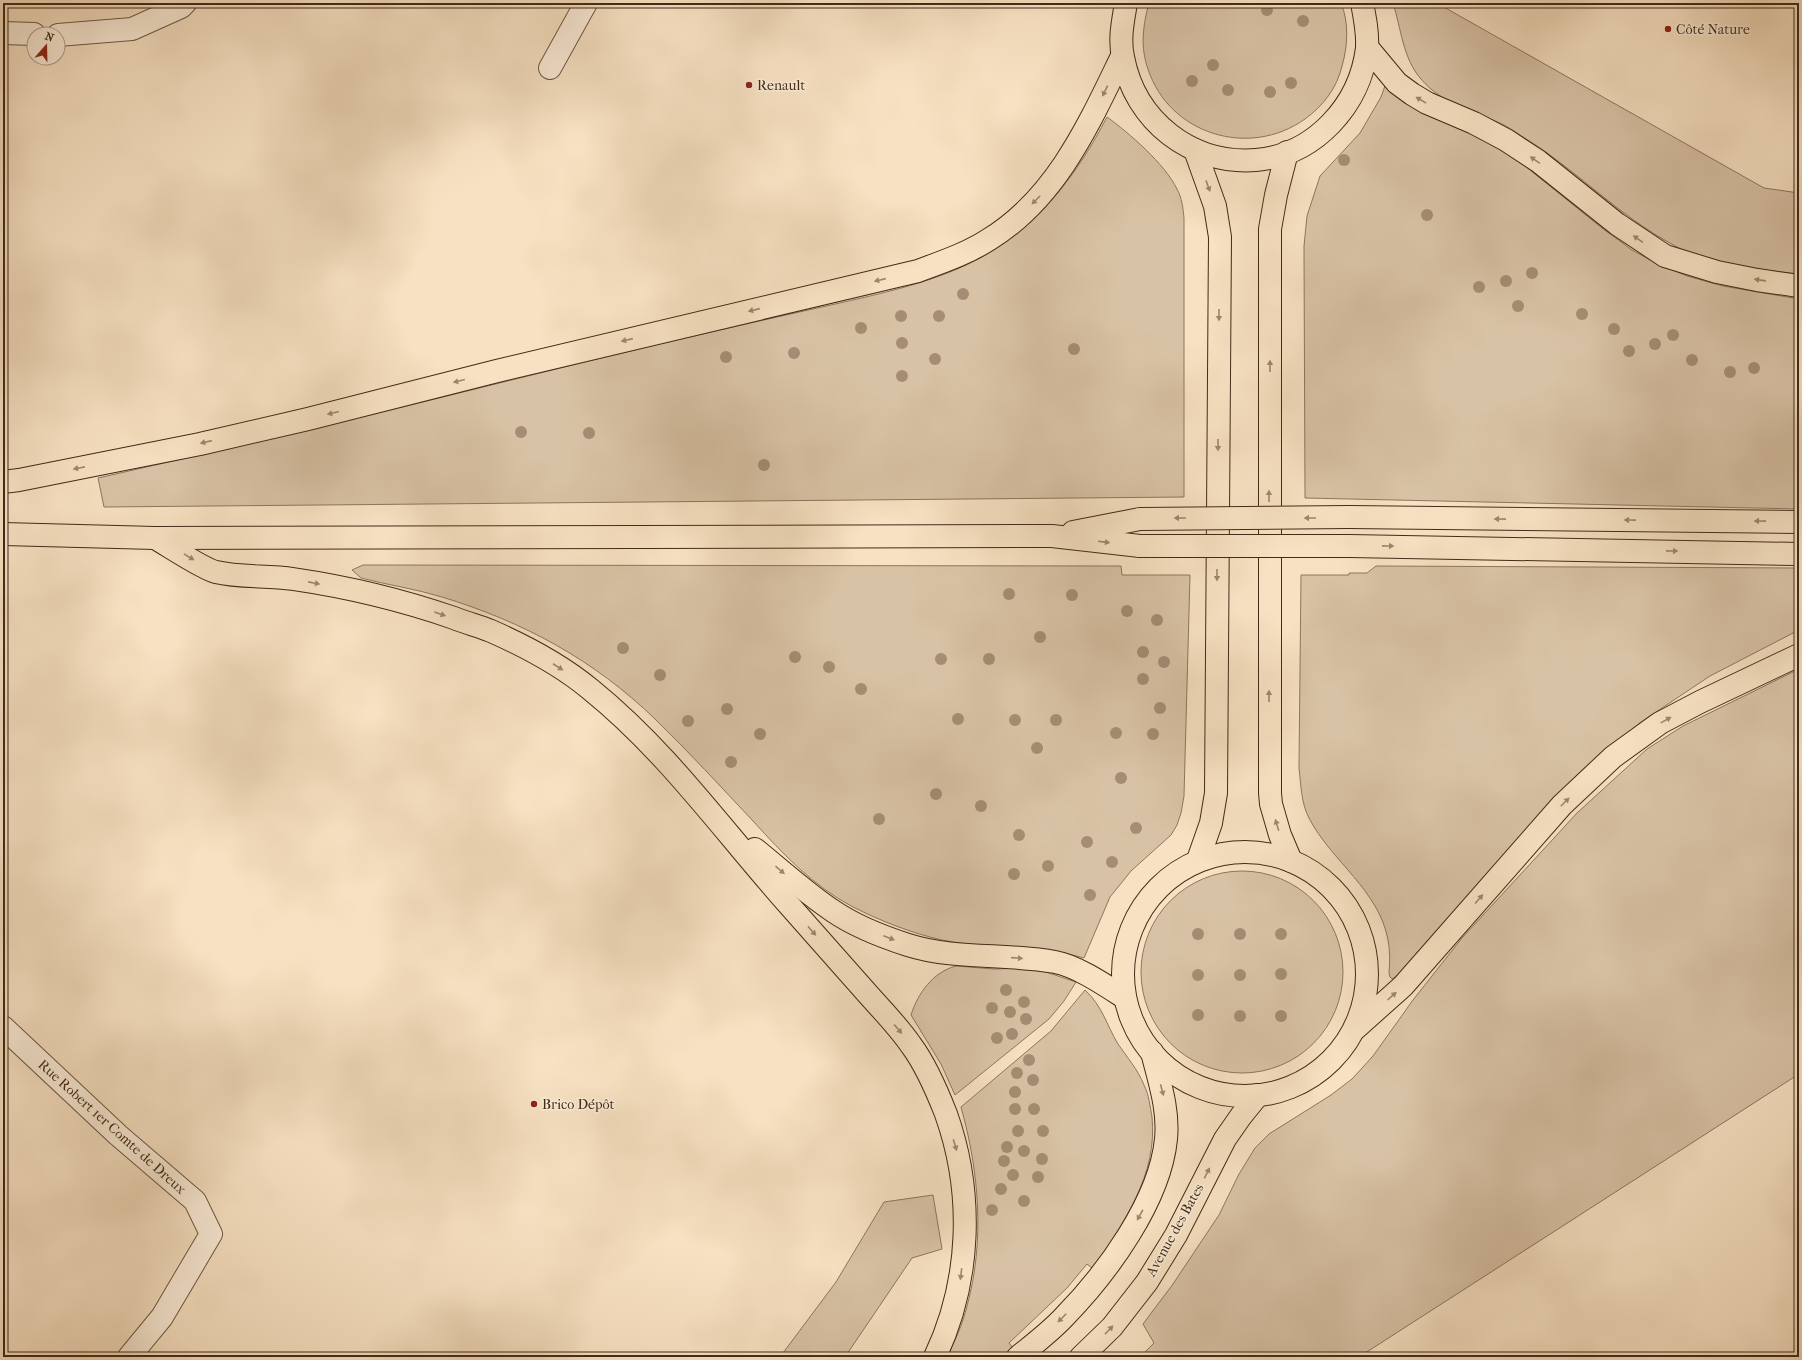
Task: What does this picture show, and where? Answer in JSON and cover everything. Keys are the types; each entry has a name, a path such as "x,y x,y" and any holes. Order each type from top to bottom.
{"main road":[{"path":"1126,3 1121,29 1122,56 1128,80 1140,102 1154,122 1174,138 1195,150 1210,155 1241,160 1257,160 1288,152 1309,142 1327,128 1343,111 1355,91 1367,47 1366,21 1362,3"},
{"path":"1367,47 1397,83 1412,94 1427,104 1474,123 1506,140 1538,161 1617,224 1666,256 1717,272 1799,286"},
{"path":"3,482 192,445 308,419 497,371 910,273 957,257 988,240 1018,218 1042,194 1065,165 1086,129 1122,56"},
{"path":"1195,150 1214,206 1220,237 1216,793 1209,830 1198,860"},
{"path":"1288,152 1276,195 1270,229 1269,716 1271,804 1280,835 1291,861"},
{"path":"1052,536 1140,519 1349,517 1799,522"},
{"path":"3,534 155,538 1052,536 1140,546 1349,546 1799,554"},
{"path":"155,538 214,572 291,579 370,593 433,611 490,630 540,656 588,687 629,722 670,764 782,896 881,1009 912,1047 932,1082 946,1114 957,1154 964,1200 964,1245 958,1291 947,1331 935,1357"},
{"path":"1353,1031 1361,1012 1366,992 1366,961 1363,942 1356,923 1347,906 1336,891 1321,878 1291,861 1277,856 1242,851 1226,853 1198,860 1183,868 1162,883 1143,905 1134,920 1124,950 1122,967 1125,998 1133,1024 1152,1052 1166,1067 1181,1078 1198,1086 1224,1094 1237,1096 1258,1095 1288,1088 1320,1070 1334,1057 1353,1031 1399,990 1562,805 1613,757 1660,723 1714,695 1799,655"},
{"path":"707,808 801,887 834,912 869,930 908,945 951,954 1056,962 1092,977 1125,998"},
{"path":"1018,1357 1064,1317 1104,1270 1129,1233 1151,1193 1163,1155 1166,1138 1164,1100 1152,1052"},
{"name":"Avenue des Bates","path":"1081,1357 1112,1327 1147,1282 1176,1235 1225,1139 1258,1095"}],"street":[{"path":"66,34 132,29 181,7 185,3"},
{"path":"550,68 586,3"},
{"path":"3,33 26,34"},
{"name":"Rue Robert 1er Comte de Dreux","path":"3,1027 118,1135 195,1201 210,1234 162,1317 129,1357"}],"shaded area":[{"path":"1149,3 1341,3 1344,10 1347,34 1346,50 1337,82 1328,96 1312,114 1283,131 1260,137 1236,138 1213,133 1192,124 1174,110 1158,91 1148,69 1143,44 1145,20"},
{"path":"1393,3 1442,3 1442,6 1764,188 1799,193 1799,274 1720,262 1705,258 1675,246 1634,221 1540,148 1500,123 1458,106 1438,94 1421,79 1410,62 1403,43"},
{"path":"1386,83 1515,158 1602,228 1632,250 1656,263 1687,276 1723,286 1799,299 1799,509 1305,498 1304,246 1307,216 1320,176 1360,133 1381,97"},
{"path":"1107,117 1136,140 1164,169 1177,189 1182,203 1184,218 1184,497 104,507 98,478 292,434 664,343 870,296 909,286 948,273 984,256 1004,243 1023,229 1040,213 1056,196 1070,177 1096,138"},
{"path":"363,565 1121,566 1122,575 1190,575 1184,796 1181,813 1177,825 1171,835 1131,871 1110,897 1084,958 1065,953 957,943 919,934 885,922 853,907 838,899 812,879 776,845 655,719 632,698 582,661 529,631 472,607 432,594 361,578 352,570"},
{"path":"1376,566 1799,568 1799,630 1710,676 1641,722 1591,762 1553,799 1397,976 1392,979 1389,973 1389,944 1383,922 1365,891 1318,834 1309,818 1303,800 1299,768 1301,575 1349,575 1349,573 1367,573"},
{"path":"1799,669 1799,1074 1359,1357 1140,1357 1154,1343 1143,1324 1173,1284 1219,1215 1239,1174 1255,1148 1269,1134 1331,1095 1352,1079 1373,1056 1413,1000 1462,938 1577,813 1647,749 1683,726"},
{"path":"1242,871 1271,875 1290,883 1306,894 1320,908 1331,924 1339,943 1343,972 1339,1001 1331,1020 1320,1036 1306,1050 1290,1061 1271,1069 1242,1073 1213,1069 1194,1061 1178,1050 1164,1036 1153,1020 1145,1001 1141,972 1145,943 1153,924 1164,908 1178,894 1194,883 1213,875"},
{"path":"956,966 994,969 1025,968 1043,971 1076,982 1064,1001 1049,1019 955,1095 941,1064 911,1015 922,991 928,984 940,973"},
{"path":"1085,990 1100,1009 1118,1044 1142,1079 1147,1093 1152,1117 1152,1138 1150,1159 1144,1178 1136,1198 1116,1234 1093,1269 1087,1264 1067,1288 1009,1343 1013,1348 1002,1357 947,1357 967,1306 973,1281 978,1231 976,1181 961,1107 1051,1031"},
{"path":"933,1195 942,1249 912,1258 845,1357 780,1357 836,1282 884,1202"}],"place":[{"name":"Côté Nature","path":"1668,29"},
{"name":"Renault","path":"749,85"},
{"name":"Brico Dépôt","path":"534,1104"}]}
